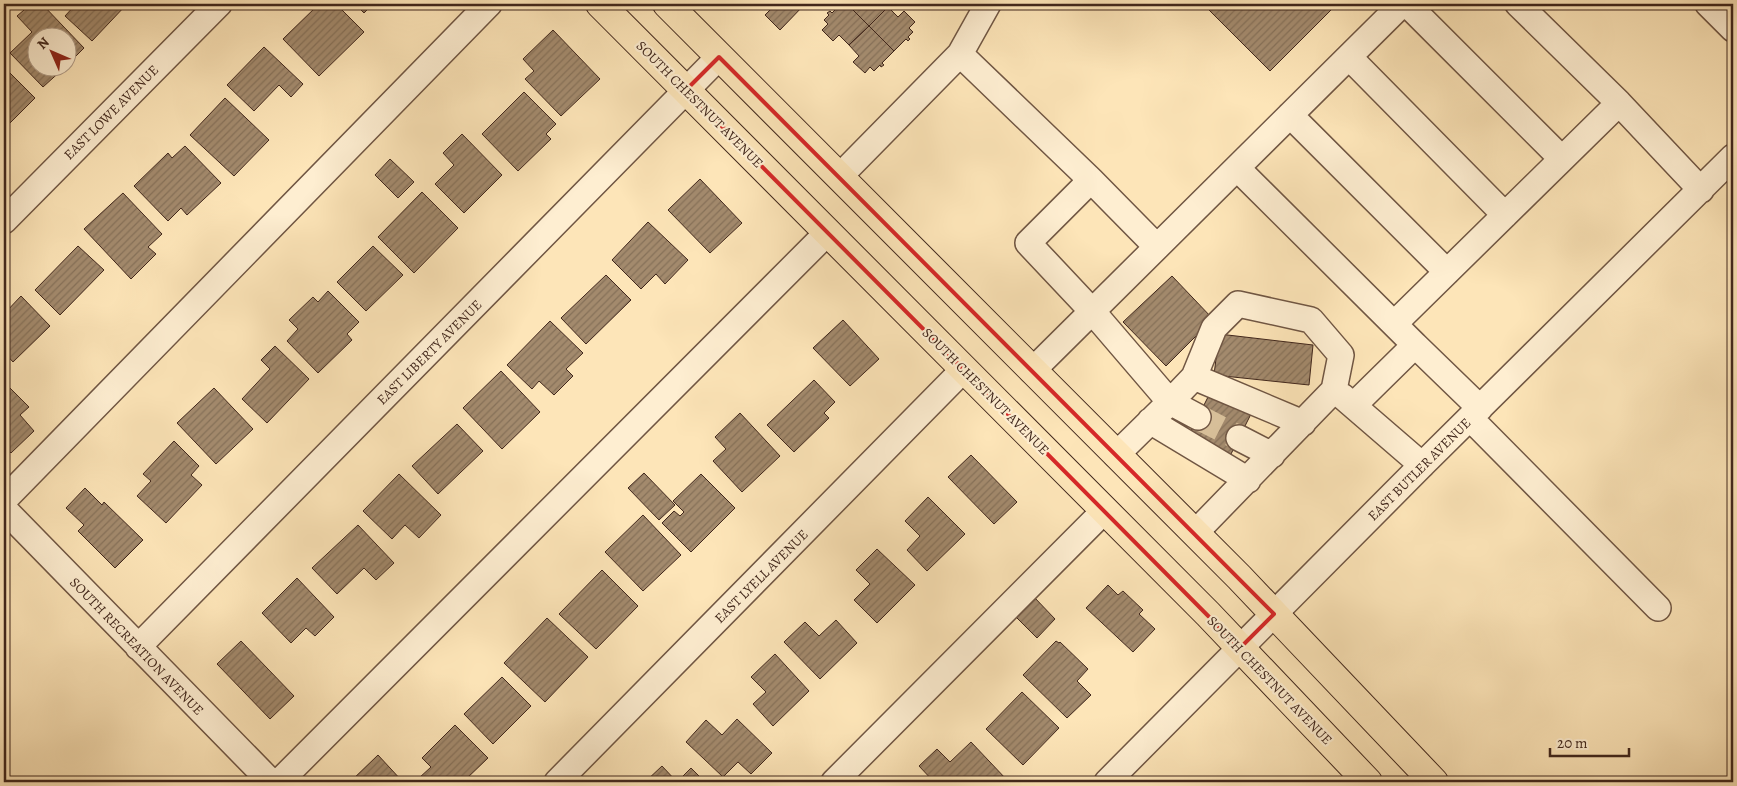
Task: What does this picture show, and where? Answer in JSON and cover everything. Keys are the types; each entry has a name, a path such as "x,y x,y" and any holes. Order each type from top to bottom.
{"main road":[{"name":"SOUTH CHESTNUT AVENUE","path":"600,4 1105,510 1368,782"},
{"path":"667,4 1195,533 1434,782"}],"street":[{"name":"EAST LOWE AVENUE","path":"4,221 219,4"},
{"path":"4,500 490,4"},
{"path":"840,176 960,54 988,4"},
{"path":"1032,371 1402,4"},
{"path":"1408,4 1562,159"},
{"path":"1518,4 1619,103 1701,190"},
{"path":"1708,4 1733,30"},
{"path":"960,54 1091,180 1157,247"},
{"path":"1348,57 1504,215"},
{"name":"EAST LIBERTY AVENUE","path":"138,647 719,58"},
{"path":"1394,323 1619,103"},
{"path":"1290,115 1446,272"},
{"name":"EAST BUTLER AVENUE","path":"1107,782 1422,465 1733,157"},
{"path":"1237,168 1394,323 1658,608"},
{"path":"1091,180 1028,243 1092,311 1170,402 1198,417"},
{"path":"280,782 828,232"},
{"path":"1116,455 1194,377 1214,328 1238,304 1311,320 1341,355 1334,390 1195,533"},
{"path":"1354,405 1415,345"},
{"name":"EAST LYELL AVENUE","path":"557,782 964,369"},
{"path":"1194,377 1304,423"},
{"path":"1334,390 1354,405 1422,465"},
{"path":"1150,421 1248,480"},
{"path":"1239,438 1272,455"},
{"name":"SOUTH RECREATION AVENUE","path":"4,509 271,782"},
{"path":"834,782 1105,510"}],"highlighted area":[{"path":"719,57 1274,614 1240,648 686,90"}],"building":[{"path":"17,4 42,4 65,28 28,28 17,16 24,10"},
{"path":"76,4 127,4 92,41 65,16"},
{"path":"319,4 336,4 364,32 319,76 283,39"},
{"path":"355,4 373,4 364,13"},
{"path":"776,4 805,4 780,30 765,15"},
{"path":"841,4 847,4 869,26 849,45 839,35 833,41 822,30 828,24 824,20 829,15 827,13 830,11 832,13"},
{"path":"847,4 885,4 888,7 869,26"},
{"path":"1203,4 1337,4 1270,71"},
{"path":"888,7 898,17 904,11 915,22 909,28 913,32 908,37 910,39 908,41 906,39 894,51 869,26"},
{"path":"869,26 894,51 882,63 884,65 881,67 880,65 874,71 870,67 865,73 853,62 859,56 849,45"},
{"path":"553,30 600,79 561,116 525,79 534,71 523,59"},
{"path":"28,36 28,72 10,53"},
{"path":"78,42 84,48 78,54"},
{"path":"264,47 303,84 291,97 279,85 254,111 227,85"},
{"path":"9,72 35,98 4,129 4,77"},
{"path":"34,78 53,78 43,87"},
{"path":"524,92 556,124 546,134 551,139 518,171 482,134"},
{"path":"225,98 269,140 234,176 190,135"},
{"path":"462,134 502,175 464,213 435,184 454,165 443,153"},
{"path":"185,146 221,183 187,215 181,208 168,221 134,186 168,153 172,158"},
{"path":"390,159 414,182 398,198 375,175"},
{"path":"700,179 742,223 710,253 668,210"},
{"path":"422,192 458,228 414,273 378,237"},
{"path":"123,193 162,234 148,247 156,254 131,279 84,229"},
{"path":"648,222 688,260 665,284 656,274 641,289 612,260"},
{"path":"78,246 104,270 60,315 35,290"},
{"path":"373,246 403,275 366,311 337,282"},
{"path":"606,275 631,300 586,344 561,318"},
{"path":"1172,276 1213,319 1166,366 1123,322"},
{"path":"328,291 359,322 347,334 352,340 318,373 287,341 298,329 289,320 313,297 318,302"},
{"path":"21,296 50,326 13,362 4,352 4,314"},
{"path":"843,320 879,359 850,386 813,348"},
{"path":"550,321 583,353 566,369 573,376 554,395 539,381 532,389 507,365"},
{"path":"1219,334 1313,345 1309,385 1214,375"},
{"path":"275,346 309,379 267,423 242,399 270,369 261,360"},
{"path":"501,371 540,412 502,449 463,408"},
{"path":"814,380 835,402 824,413 829,418 794,452 767,425"},
{"path":"4,382 29,407 20,415 34,431 11,453 4,446"},
{"path":"214,388 253,429 216,464 177,423"},
{"path":"1210,393 1251,414 1228,460 1187,439"},
{"path":"740,413 780,456 742,492 713,461 726,449 715,437"},
{"path":"457,424 483,451 438,494 412,466"},
{"path":"174,441 199,466 191,475 202,485 166,523 137,496 151,481 143,474"},
{"path":"971,455 1017,502 994,524 948,477"},
{"path":"644,473 675,505 659,520 628,488"},
{"path":"399,474 441,515 419,538 405,525 392,539 363,511"},
{"path":"701,474 735,508 691,552 662,523 674,511 680,516 684,512 673,501"},
{"path":"85,488 102,505 104,502 143,540 115,568 78,531 84,525 66,508"},
{"path":"928,497 965,534 927,571 907,550 920,536 905,521"},
{"path":"643,515 681,555 643,591 605,552"},
{"path":"358,525 394,563 376,580 364,568 337,594 312,568"},
{"path":"877,549 915,585 877,623 854,600 870,584 856,570"},
{"path":"602,570 638,606 596,649 559,614"},
{"path":"297,578 334,617 315,636 306,628 291,643 262,613"},
{"path":"1108,585 1118,595 1123,591 1143,610 1139,614 1155,629 1133,652 1086,608"},
{"path":"1034,597 1055,619 1037,638 1015,616"},
{"path":"547,618 588,657 545,702 504,663"},
{"path":"836,620 857,643 820,679 784,642 805,622 819,636"},
{"path":"241,641 294,696 270,719 217,664"},
{"path":"1056,641 1060,642 1088,669 1077,681 1091,695 1067,718 1023,675"},
{"path":"775,654 809,691 773,726 753,704 766,692 751,677"},
{"path":"502,677 531,706 493,744 464,714"},
{"path":"1022,692 1059,728 1023,765 986,729"},
{"path":"737,719 772,753 751,774 738,762 723,777 686,742 706,720 722,735"},
{"path":"455,725 488,758 463,782 423,782 419,778 431,767 422,758"},
{"path":"971,742 1007,780 1004,782 934,782 919,766 937,749 950,762"},
{"path":"378,755 403,782 350,782"},
{"path":"662,766 677,782 645,782"},
{"path":"691,768 705,782 677,782"}],"tunnel":[{"path":"1198,417 1239,438"}]}
